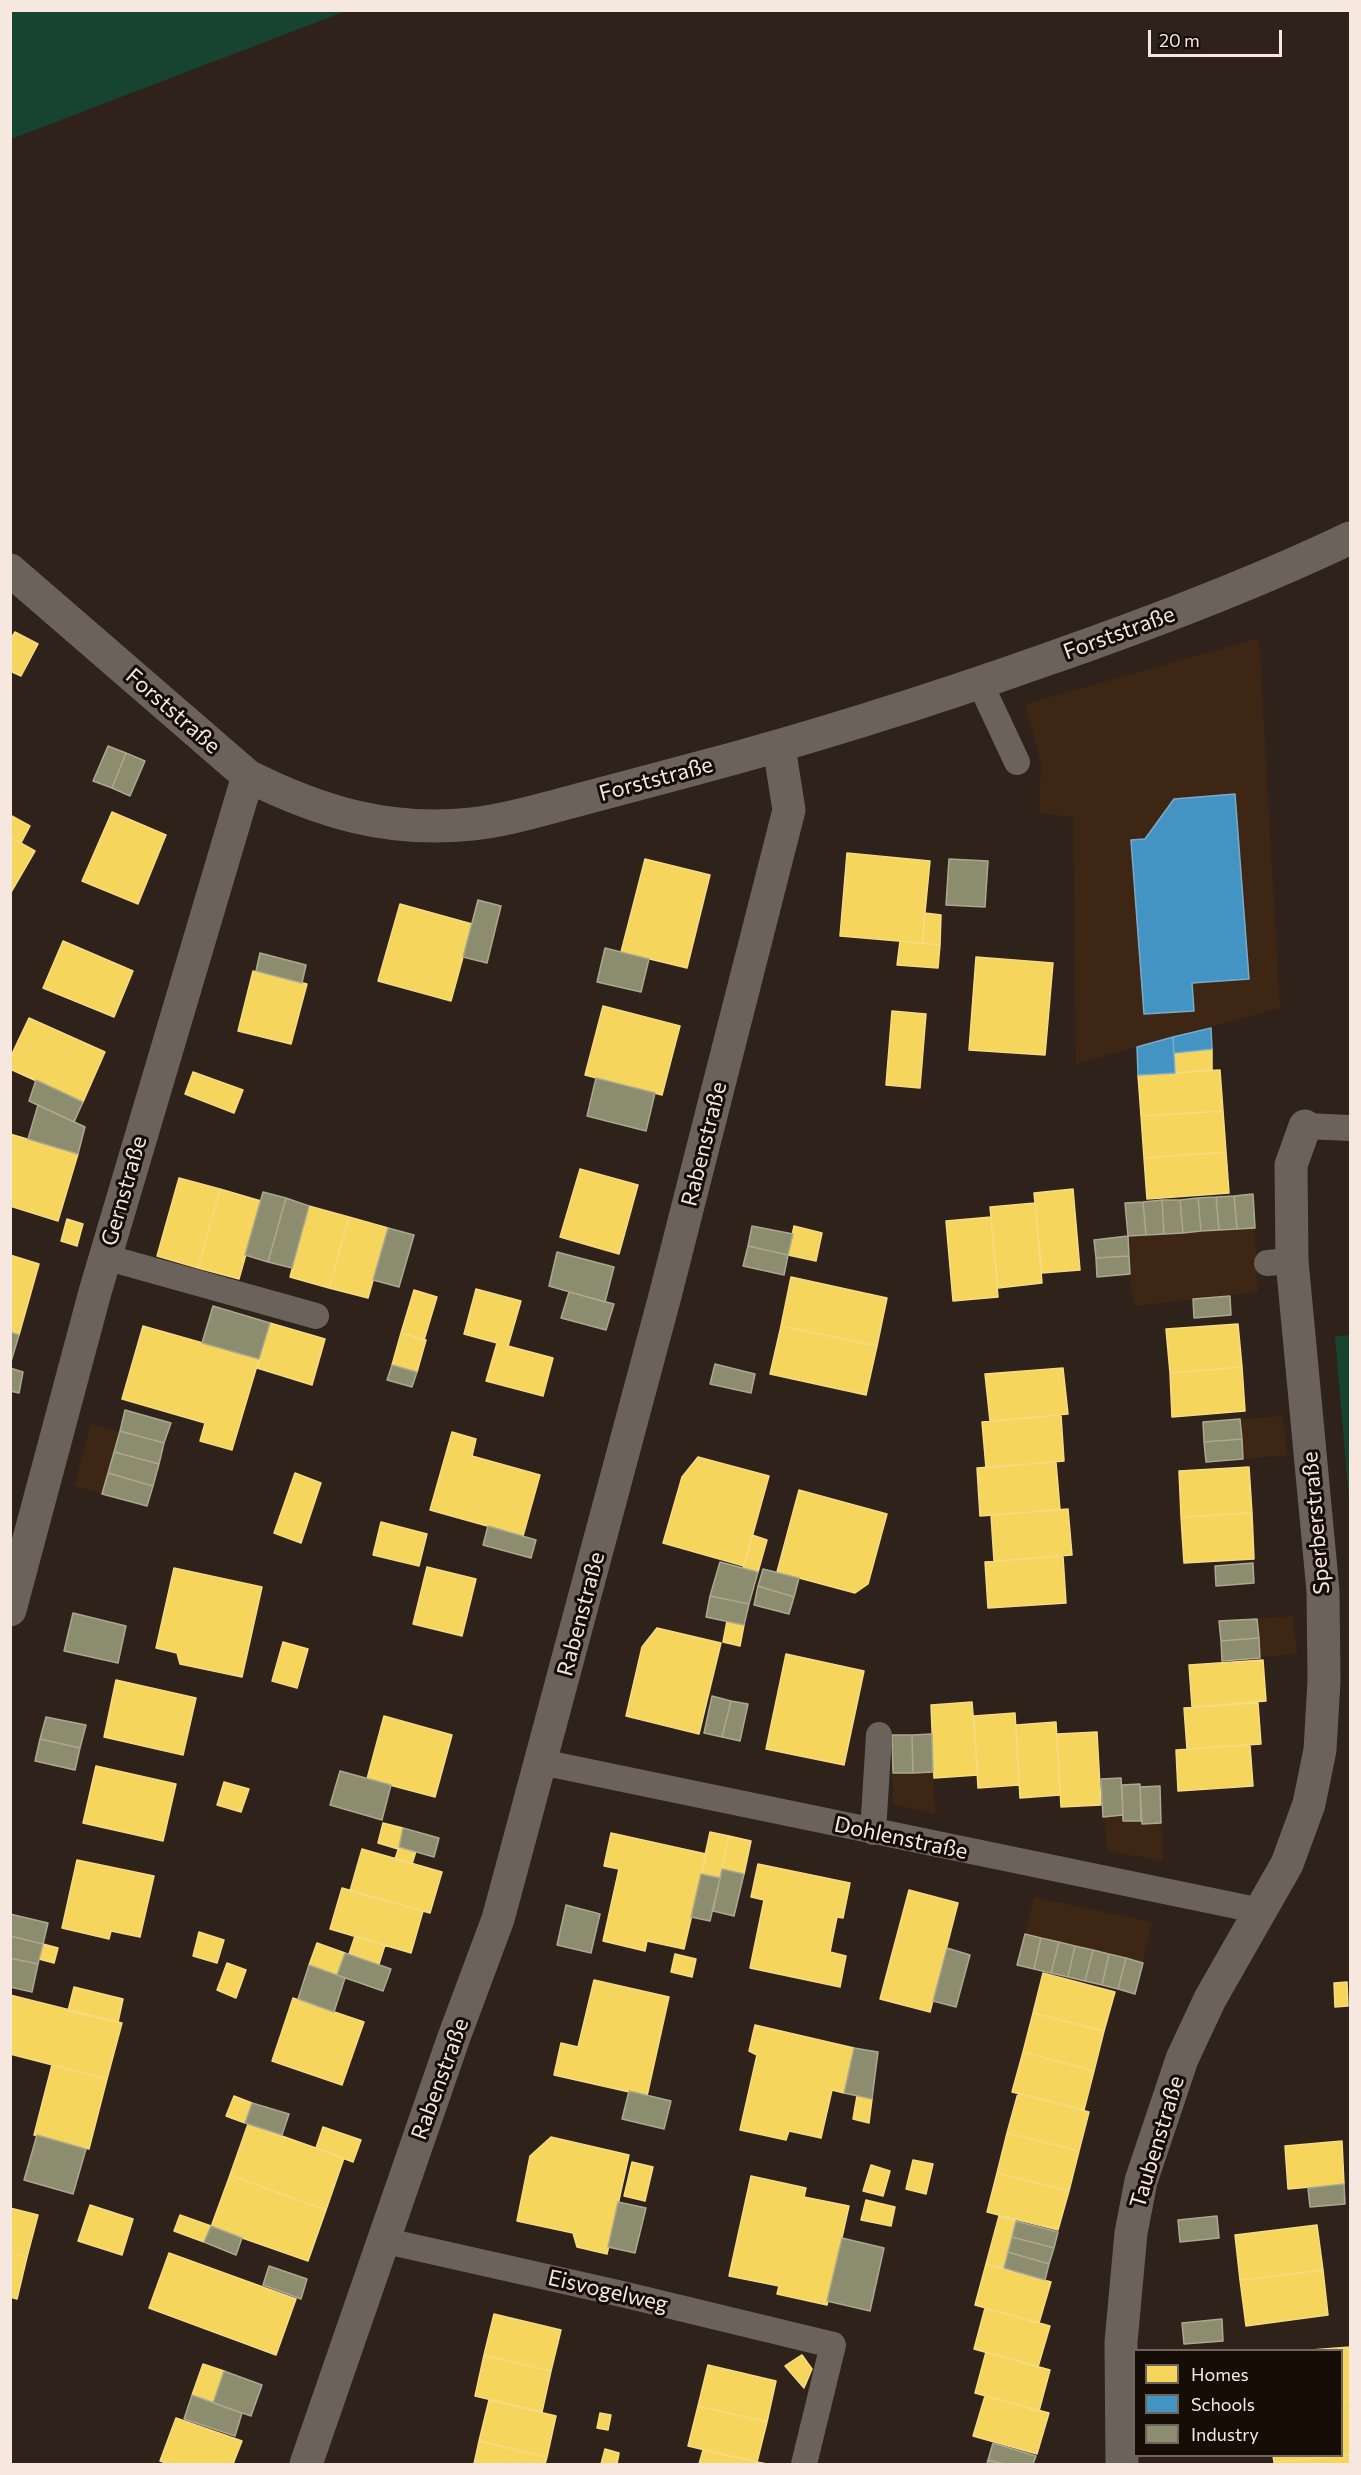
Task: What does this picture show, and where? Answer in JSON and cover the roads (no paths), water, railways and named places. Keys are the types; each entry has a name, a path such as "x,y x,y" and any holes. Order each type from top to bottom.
{"street":[{"name":"Forststraße","path":"11,573 248,776 289,797 338,814 377,823 472,824 524,814 779,747 980,683 1116,635 1281,571 1350,538"},
{"name":"Rabenstraße","path":"306,2464 382,2240 498,1919 665,1296 789,810 779,747"},
{"name":"Gernstraße","path":"10,1610 105,1257 248,776"},
{"name":"Sperberstraße","path":"1261,1911 1287,1864 1310,1804 1320,1750 1324,1681 1323,1591 1279,1262 1291,1165 1305,1125"},
{"name":"Taubenstraße","path":"1122,2464 1121,2342 1131,2233 1141,2181 1182,2059 1210,1999 1261,1911"}],"lane":[{"path":"980,683 1017,762"},
{"path":"1305,1125 1350,1128"},
{"path":"105,1257 316,1316"},
{"path":"873,1832 879,1734"},
{"name":"Dohlenstraße","path":"541,1762 1261,1911"},
{"name":"Eisvogelweg","path":"382,2240 622,2294 833,2345 804,2464"}]}
